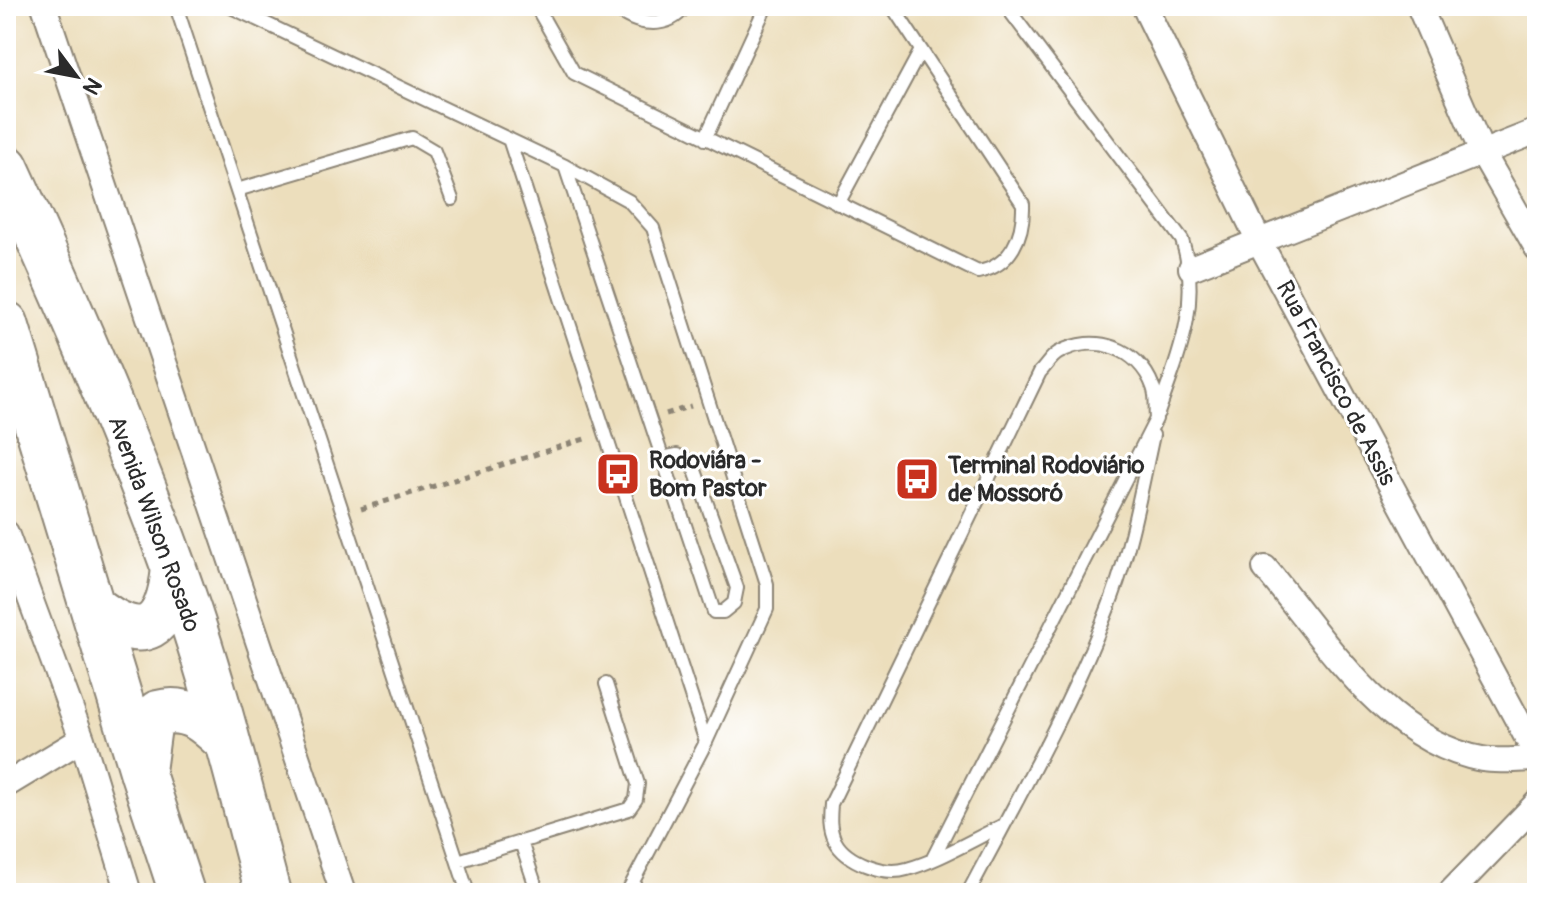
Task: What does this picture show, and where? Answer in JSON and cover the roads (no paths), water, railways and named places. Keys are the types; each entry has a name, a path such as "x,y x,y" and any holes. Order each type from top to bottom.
{"highway":[{"name":"Avenida Wilson Rosado","path":"6,167 92,360 174,568 228,743 268,893"},
{"path":"6,324 182,893"},
{"path":"92,606 123,625 151,626 165,615 171,599 174,568"},
{"path":"143,774 149,726 158,713 173,709 186,712 207,723 228,743"}],"street":[{"path":"44,6 343,893"},
{"name":"Rua Francisco de Assis","path":"1144,6 1259,241 1537,757"},
{"path":"1419,6 1482,152 1537,248"},
{"path":"1191,268 1537,131"},
{"path":"6,533 78,731 129,893"},
{"path":"1265,568 1368,691 1424,738 1482,759 1537,757"},
{"path":"6,766 78,731"},
{"path":"6,785 78,731"},
{"path":"1450,893 1537,803"}],"lane":[{"path":"176,6 468,893"},
{"path":"229,6 565,166 629,201 653,228 767,584 767,609 706,742 627,893"},
{"path":"536,6 574,73 978,272 993,269 1004,261 1017,242 1023,220 1023,204 892,6"},
{"path":"613,6 638,21 656,24 672,20 686,6"},
{"path":"705,139 766,6"},
{"path":"968,893 1088,656 1114,593 1132,535 1156,419 1185,335 1191,268 1182,240 1006,6"},
{"path":"838,204 921,50"},
{"path":"237,190 412,138 434,151 452,199"},
{"path":"509,139 706,742"},
{"path":"565,166 662,458 714,612 723,612 734,603 737,588 692,462 677,455 662,458"},
{"path":"933,858 1156,419 1154,388 1125,350 1101,344 1078,346 1057,354 1040,372 831,804 830,825 836,842 847,855 887,871 905,870 933,858 1004,825"},
{"path":"458,861 629,809 636,799 638,784 606,684"},
{"path":"521,842 538,893"}],"place":[{"name":"Rodoviára - Bom Pastor","path":"618,474"},
{"name":"Terminal Rodoviário de Mossoró","path":"917,479"}]}
